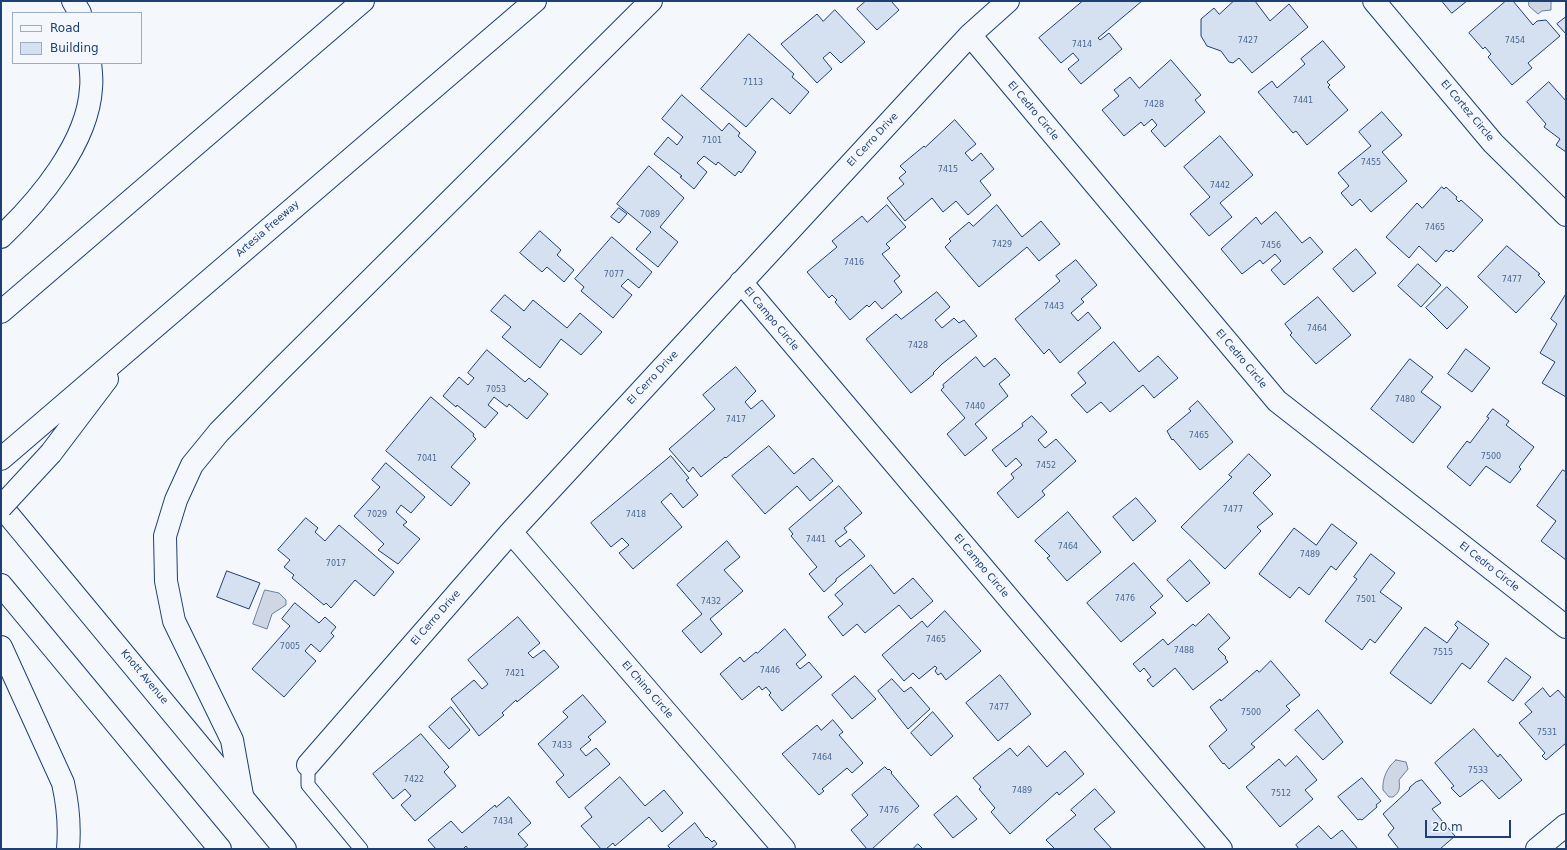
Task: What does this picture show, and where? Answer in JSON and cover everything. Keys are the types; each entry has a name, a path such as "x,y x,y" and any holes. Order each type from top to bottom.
{"main road":[{"path":"73,1 79,12"},
{"path":"1,312 363,1"},
{"name":"Artesia Freeway","path":"1,459 134,343 535,1"},
{"path":"242,795 232,740 174,621 166,581 165,536 176,500 192,465 218,432 651,1"},
{"name":"El Cerro Drive","path":"308,765 511,532 970,35 1008,1"},
{"name":"El Cortez Circle","path":"1374,1 1493,142 1566,215"},
{"name":"El Cedro Circle","path":"970,35 1277,401 1566,627"},
{"path":"1,237 22,218 67,158 84,124 91,88 90,64"},
{"name":"El Campo Circle","path":"741,282 1221,849"},
{"path":"1,506 51,453 134,343"},
{"name":"Knott Avenue","path":"1,506 242,795 285,849"},
{"name":"El Chino Circle","path":"511,532 784,849"},
{"path":"1,585 220,849"},
{"path":"1,647 63,783 68,803 70,833 68,849"},
{"path":"1537,849 1566,824"}],"lane":[{"path":"308,765 308,785 361,849"}],"shaded area":[{"path":"1529,1 1551,1 1551,10 1542,11 1538,14 1529,6"},
{"path":"265,590 279,593 286,600 286,605 272,614 267,629 253,624"},
{"path":"1396,760 1406,762 1408,769 1399,780 1398,792 1393,797 1389,797 1383,790 1383,782 1388,770"}],"building":[{"path":"866,1 891,1 899,10 877,30 857,9"},
{"path":"1083,1 1142,1 1098,38 1100,40 1109,33 1122,49 1081,84 1068,69 1079,60 1073,53 1061,63 1039,38"},
{"path":"1234,1 1255,1 1270,21 1289,4 1308,27 1252,73 1239,58 1233,63 1229,62 1221,51 1207,46 1201,36 1201,19 1214,8 1219,14"},
{"path":"1442,1 1467,1 1452,13"},
{"path":"1506,1 1513,1 1533,25 1537,21 1546,20 1560,36 1528,63 1532,68 1512,85 1488,57 1491,54 1485,47 1483,49 1469,33"},
{"path":"835,10 865,42 841,63 830,52 823,58 832,69 817,83 781,44 817,14 823,21"},
{"path":"1566,17 1566,34 1557,24"},
{"path":"749,34 794,74 792,77 809,92 790,114 772,98 746,127 701,89"},
{"path":"1323,41 1345,67 1327,82 1330,85 1328,87 1348,110 1307,145 1296,131 1293,133 1258,92 1272,81 1277,88 1305,64 1301,59"},
{"path":"1171,60 1201,95 1195,100 1205,112 1165,147 1151,131 1157,125 1152,119 1144,126 1141,122 1124,136 1102,110 1119,96 1114,90 1130,77 1139,88"},
{"path":"1549,82 1566,101 1566,152 1556,145 1560,139 1544,127 1546,124 1527,102"},
{"path":"682,95 722,131 729,123 740,133 738,136 756,152 741,173 739,171 735,176 718,162 716,165 704,156 697,163 707,172 694,189 680,177 682,176 654,154 668,137 677,145 683,137 662,119"},
{"path":"1382,112 1402,135 1382,152 1407,181 1371,212 1360,199 1352,206 1341,193 1349,186 1338,173 1371,146 1359,132"},
{"path":"955,120 976,144 965,153 972,161 981,153 994,169 980,181 991,195 968,215 956,201 943,212 932,198 905,221 887,198 904,184 899,178 906,172 900,166 924,146 925,147"},
{"path":"1220,136 1253,175 1220,203 1232,217 1209,236 1190,214 1210,197 1184,167"},
{"path":"649,166 684,198 660,227 678,242 658,267 636,249 651,232 617,204"},
{"path":"1442,187 1444,189 1446,187 1457,197 1456,199 1459,202 1461,200 1483,220 1453,252 1451,250 1449,252 1446,250 1436,262 1419,246 1409,258 1386,237 1417,203 1422,208"},
{"path":"887,205 906,227 886,244 890,248 882,254 900,276 894,281 902,292 882,309 875,301 869,307 867,305 850,320 835,302 837,300 832,295 829,298 807,272 837,247 832,241 862,216 867,222"},
{"path":"997,205 1022,237 1041,221 1060,244 1039,261 1027,247 979,287 945,247 951,241 949,239 969,222 973,226"},
{"path":"619,208 627,214 619,223 611,217"},
{"path":"1276,212 1302,243 1310,237 1323,252 1284,285 1271,270 1281,261 1275,254 1263,264 1260,260 1242,274 1221,249 1256,217 1261,224"},
{"path":"540,231 561,250 557,255 574,270 564,282 547,267 542,272 520,253"},
{"path":"612,237 652,272 639,288 628,279 621,286 632,295 613,318 581,291 584,287 575,279"},
{"path":"1507,246 1540,274 1538,275 1545,282 1516,313 1478,277"},
{"path":"1356,249 1376,273 1353,292 1333,269"},
{"path":"1076,260 1097,285 1081,299 1084,302 1071,313 1078,321 1088,312 1101,328 1060,363 1049,349 1044,354 1015,319 1060,281 1056,276"},
{"path":"1418,264 1441,285 1421,307 1398,286"},
{"path":"1447,287 1468,307 1447,329 1426,308"},
{"path":"937,292 950,307 935,320 942,328 954,318 959,323 964,320 977,336 942,364 933,373 934,374 911,393 866,339 896,314 901,319"},
{"path":"1566,294 1566,397 1542,383 1555,362 1540,353 1557,324 1551,319"},
{"path":"505,295 524,311 533,300 567,328 580,313 602,332 581,355 561,339 540,368 502,337 511,327 491,311"},
{"path":"1318,297 1351,335 1316,364 1290,335 1292,333 1285,324"},
{"path":"1114,342 1139,372 1158,356 1178,378 1154,398 1143,385 1110,412 1101,402 1087,413 1071,395 1086,383 1078,373"},
{"path":"1466,349 1490,368 1472,392 1448,374"},
{"path":"487,350 525,382 529,378 548,394 527,419 509,404 507,407 494,397 488,405 498,413 485,428 457,405 456,407 443,396 459,377 468,385 474,378 468,373"},
{"path":"976,357 984,367 995,358 1010,375 999,384 1008,396 975,424 987,438 965,456 947,434 965,418 941,390 944,387 943,385"},
{"path":"1410,359 1433,377 1421,392 1441,407 1413,443 1371,409"},
{"path":"736,367 756,391 745,402 751,409 762,400 775,416 726,458 725,457 701,477 693,467 689,472 669,449 715,409 703,395"},
{"path":"431,397 474,434 473,436 476,439 451,467 470,483 451,506 386,451"},
{"path":"1198,401 1233,442 1200,470 1173,439 1172,440 1167,431 1191,411 1189,409"},
{"path":"1493,409 1509,421 1506,425 1534,447 1519,467 1521,469 1510,483 1486,466 1470,486 1447,467 1467,441 1470,443 1489,418 1487,417"},
{"path":"1032,416 1047,432 1038,440 1045,448 1056,439 1076,461 1042,491 1045,495 1018,518 997,493 1014,478 1011,474 1022,465 1016,458 1006,467 992,450 1023,426 1022,424"},
{"path":"769,446 794,474 813,458 833,481 810,501 797,486 765,514 732,476"},
{"path":"1249,454 1271,475 1253,493 1273,514 1257,527 1261,531 1225,569 1181,527 1232,477 1229,475"},
{"path":"671,456 689,478 686,480 698,495 683,508 671,493 661,502 682,527 633,569 619,553 629,545 622,538 611,547 591,523"},
{"path":"386,463 425,497 411,513 401,505 396,512 407,522 403,525 420,539 398,564 378,550 384,544 354,516 380,487 372,480"},
{"path":"1563,470 1566,472 1566,560 1541,541 1556,521 1537,506"},
{"path":"839,486 862,513 844,528 847,532 835,541 840,547 850,539 865,556 836,579 836,581 824,592 809,574 817,567 791,536 793,534 789,529"},
{"path":"1136,498 1156,521 1133,541 1113,517"},
{"path":"1068,512 1101,552 1067,581 1047,558 1050,556 1035,541"},
{"path":"306,518 318,528 315,532 325,541 339,525 394,572 374,596 355,580 331,608 326,603 324,605 292,578 294,575 284,567 290,560 278,550"},
{"path":"1332,524 1357,543 1336,570 1331,566 1309,595 1299,587 1290,598 1259,574 1294,528 1316,545"},
{"path":"727,541 740,557 724,570 743,591 710,619 722,634 701,653 682,631 702,614 677,585"},
{"path":"1371,554 1395,573 1380,592 1402,608 1375,643 1370,639 1362,650 1325,621 1357,579 1354,577"},
{"path":"1190,560 1210,583 1187,602 1167,580"},
{"path":"1134,563 1163,596 1150,607 1156,613 1121,642 1087,603"},
{"path":"871,565 894,594 913,578 933,601 911,619 899,605 865,633 857,624 843,636 828,617 843,604 835,595"},
{"path":"227,571 260,583 249,609 217,597"},
{"path":"295,603 319,623 325,617 336,627 331,633 334,636 320,652 311,644 305,651 316,661 284,697 252,669 290,626 282,619"},
{"path":"945,611 981,651 946,680 941,673 938,675 935,671 937,668 935,666 919,679 913,673 904,681 882,655 922,621 927,627"},
{"path":"1209,614 1230,638 1218,649 1226,657 1225,658 1228,662 1193,690 1175,668 1153,687 1147,680 1151,677 1144,668 1140,672 1133,664 1163,639 1168,645 1193,624 1195,626"},
{"path":"518,617 540,643 528,653 533,658 544,650 559,667 517,702 516,700 502,713 504,715 479,736 451,699 474,680 482,689 488,684 468,660"},
{"path":"1458,621 1489,644 1470,669 1462,663 1431,704 1390,673 1425,627 1447,643 1458,628 1455,625"},
{"path":"785,629 806,655 796,664 800,669 809,662 822,677 782,711 769,695 771,693 766,687 762,690 759,686 742,700 720,674 740,657 744,662 756,652 757,653"},
{"path":"1506,658 1531,677 1513,701 1488,682"},
{"path":"1271,661 1300,695 1286,706 1290,710 1251,744 1255,747 1229,769 1224,763 1223,764 1209,746 1227,730 1210,707 1220,699 1221,701 1257,670 1259,672"},
{"path":"1000,675 1031,714 998,741 966,703"},
{"path":"855,676 876,699 852,719 832,695"},
{"path":"892,679 904,692 911,687 930,709 908,729 878,691"},
{"path":"1543,688 1550,697 1558,690 1566,699 1566,743 1546,760 1542,756 1545,753 1519,723 1532,712 1525,704"},
{"path":"583,695 606,722 588,737 591,740 580,749 586,756 596,748 610,764 569,798 556,782 564,775 538,744 568,717 563,712"},
{"path":"451,707 470,730 449,749 429,727"},
{"path":"1318,710 1343,742 1323,760 1295,730"},
{"path":"933,712 953,736 931,756 911,733"},
{"path":"833,720 843,732 839,735 863,763 852,773 847,768 822,789 824,791 819,795 782,754 817,725 821,730"},
{"path":"1474,729 1498,757 1500,754 1522,780 1499,799 1482,780 1460,797 1451,788 1454,786 1435,763"},
{"path":"421,734 449,767 444,772 456,786 415,821 401,805 411,796 405,789 393,799 373,774"},
{"path":"1029,746 1047,767 1065,751 1084,774 1059,795 1057,792 1010,834 991,812 995,808 979,789 981,787 973,778 1010,748 1017,756"},
{"path":"1297,756 1317,780 1305,790 1313,799 1280,827 1246,787 1279,759 1285,766"},
{"path":"885,767 892,772 891,773 919,806 872,849 867,849 851,830 868,815 852,795"},
{"path":"620,777 645,806 664,790 683,813 662,832 649,817 615,846 613,843 606,849 601,849 581,826 592,817 585,808"},
{"path":"1362,778 1381,801 1376,805 1377,807 1362,820 1358,820 1338,797"},
{"path":"1422,780 1441,803 1432,809 1455,836 1440,849 1399,849 1388,835 1394,828 1383,814 1409,790 1410,787 1416,782"},
{"path":"1095,789 1115,812 1094,829 1112,849 1055,849 1046,840 1076,815 1071,810"},
{"path":"957,796 977,819 953,838 934,815"},
{"path":"509,797 531,823 518,834 528,845 523,849 468,849 466,846 463,849 436,849 428,840 451,821 462,833 495,805 496,807"},
{"path":"695,823 706,838 707,837 712,842 714,840 717,844 711,849 671,849 668,846"},
{"path":"1319,826 1331,839 1342,830 1358,849 1299,849 1296,845"},
{"path":"918,844 923,849 913,849"}]}
